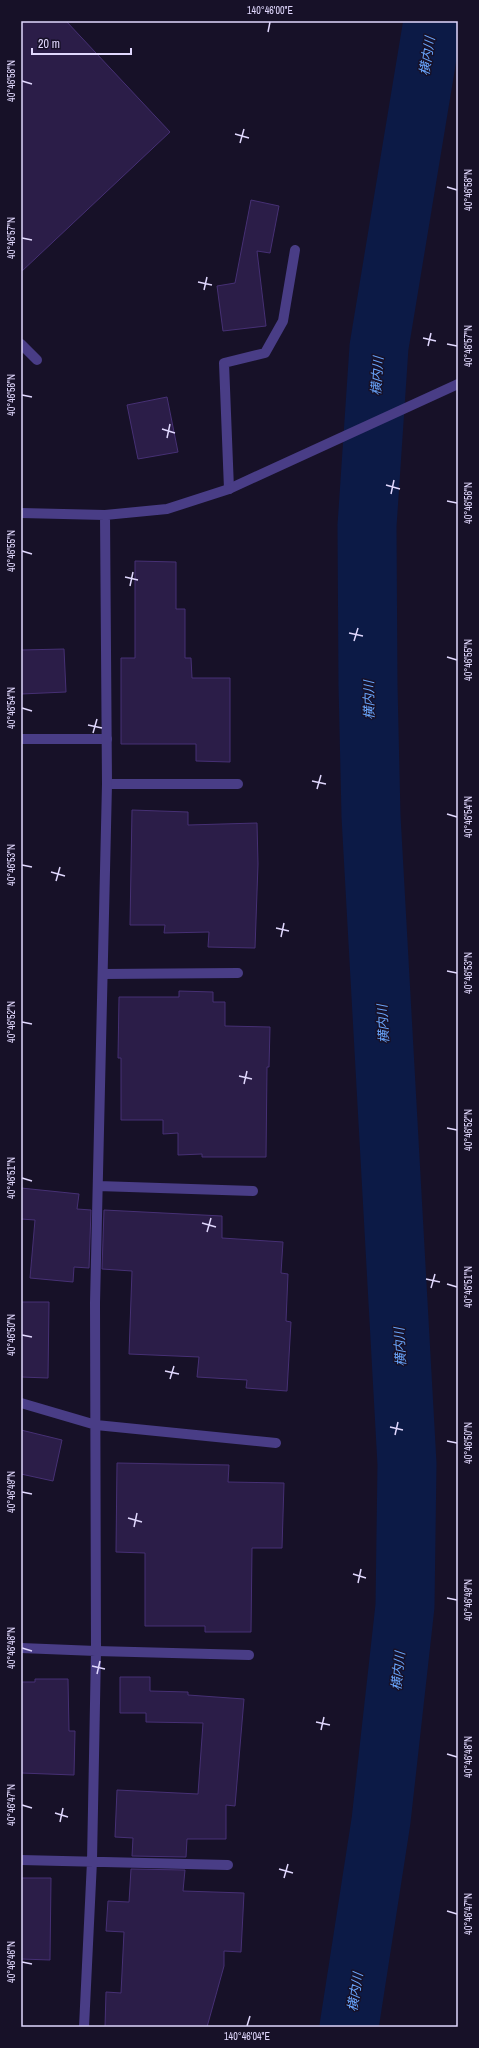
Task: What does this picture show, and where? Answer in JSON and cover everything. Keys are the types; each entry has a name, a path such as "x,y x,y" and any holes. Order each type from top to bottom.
{"street":[{"path":"229,489 224,363 265,353 283,321 295,250"},
{"path":"21,344 37,360"},
{"path":"21,513 105,515 167,509 229,489 458,384"},
{"path":"84,2027 92,1861 96,1650 95,1303 107,784 105,515"},
{"path":"21,739 106,739"},
{"path":"107,784 238,784"},
{"path":"103,974 238,973"},
{"path":"98,1186 253,1191"},
{"path":"21,1403 96,1425 276,1443"},
{"path":"21,1648 248,1655"},
{"path":"21,1860 228,1865"}],"building":[{"path":"21,21 66,21 170,132 21,272"},
{"path":"251,200 279,206 270,253 257,251 266,326 223,331 217,286 235,283"},
{"path":"167,397 178,452 138,459 127,405"},
{"path":"135,561 176,562 176,609 185,609 185,658 191,658 192,678 230,678 230,762 196,761 196,744 121,744 121,658 135,658"},
{"path":"64,649 66,692 21,694 21,650"},
{"path":"132,810 188,812 188,825 257,823 258,864 255,948 208,947 209,932 164,933 165,925 130,925"},
{"path":"179,991 213,992 213,1002 225,1002 225,1026 270,1027 269,1067 267,1067 266,1157 202,1157 202,1154 178,1155 178,1133 163,1134 163,1120 121,1120 121,1058 118,1058 119,997 179,997"},
{"path":"21,1188 79,1194 77,1209 91,1210 89,1268 74,1267 73,1282 30,1278 35,1220 21,1219"},
{"path":"104,1210 222,1216 222,1238 283,1242 281,1273 288,1274 286,1321 291,1322 287,1391 246,1388 247,1380 197,1377 199,1357 129,1354 132,1271 102,1269"},
{"path":"21,1302 49,1302 48,1378 21,1377"},
{"path":"21,1430 62,1440 53,1481 21,1474"},
{"path":"117,1463 229,1465 228,1482 284,1483 282,1548 252,1548 251,1632 205,1632 205,1626 145,1626 145,1553 116,1552"},
{"path":"120,1677 150,1677 150,1691 188,1692 188,1695 244,1699 235,1806 226,1805 226,1839 187,1839 186,1857 132,1856 133,1838 115,1837 117,1790 198,1794 203,1723 146,1722 146,1713 120,1713"},
{"path":"35,1679 68,1679 69,1731 75,1731 74,1775 21,1773 21,1682 35,1682"},
{"path":"131,1869 185,1870 183,1891 244,1893 241,1952 224,1951 224,1966 207,2027 105,2027 106,1992 121,1993 124,1932 106,1931 108,1901 129,1902"},
{"path":"21,1878 51,1878 50,1960 21,1959"}],"waterway":[{"name":"横内川","path":"349,2027 381,1821 405,1606 407,1464 371,816 367,526 379,347 433,21"}]}
